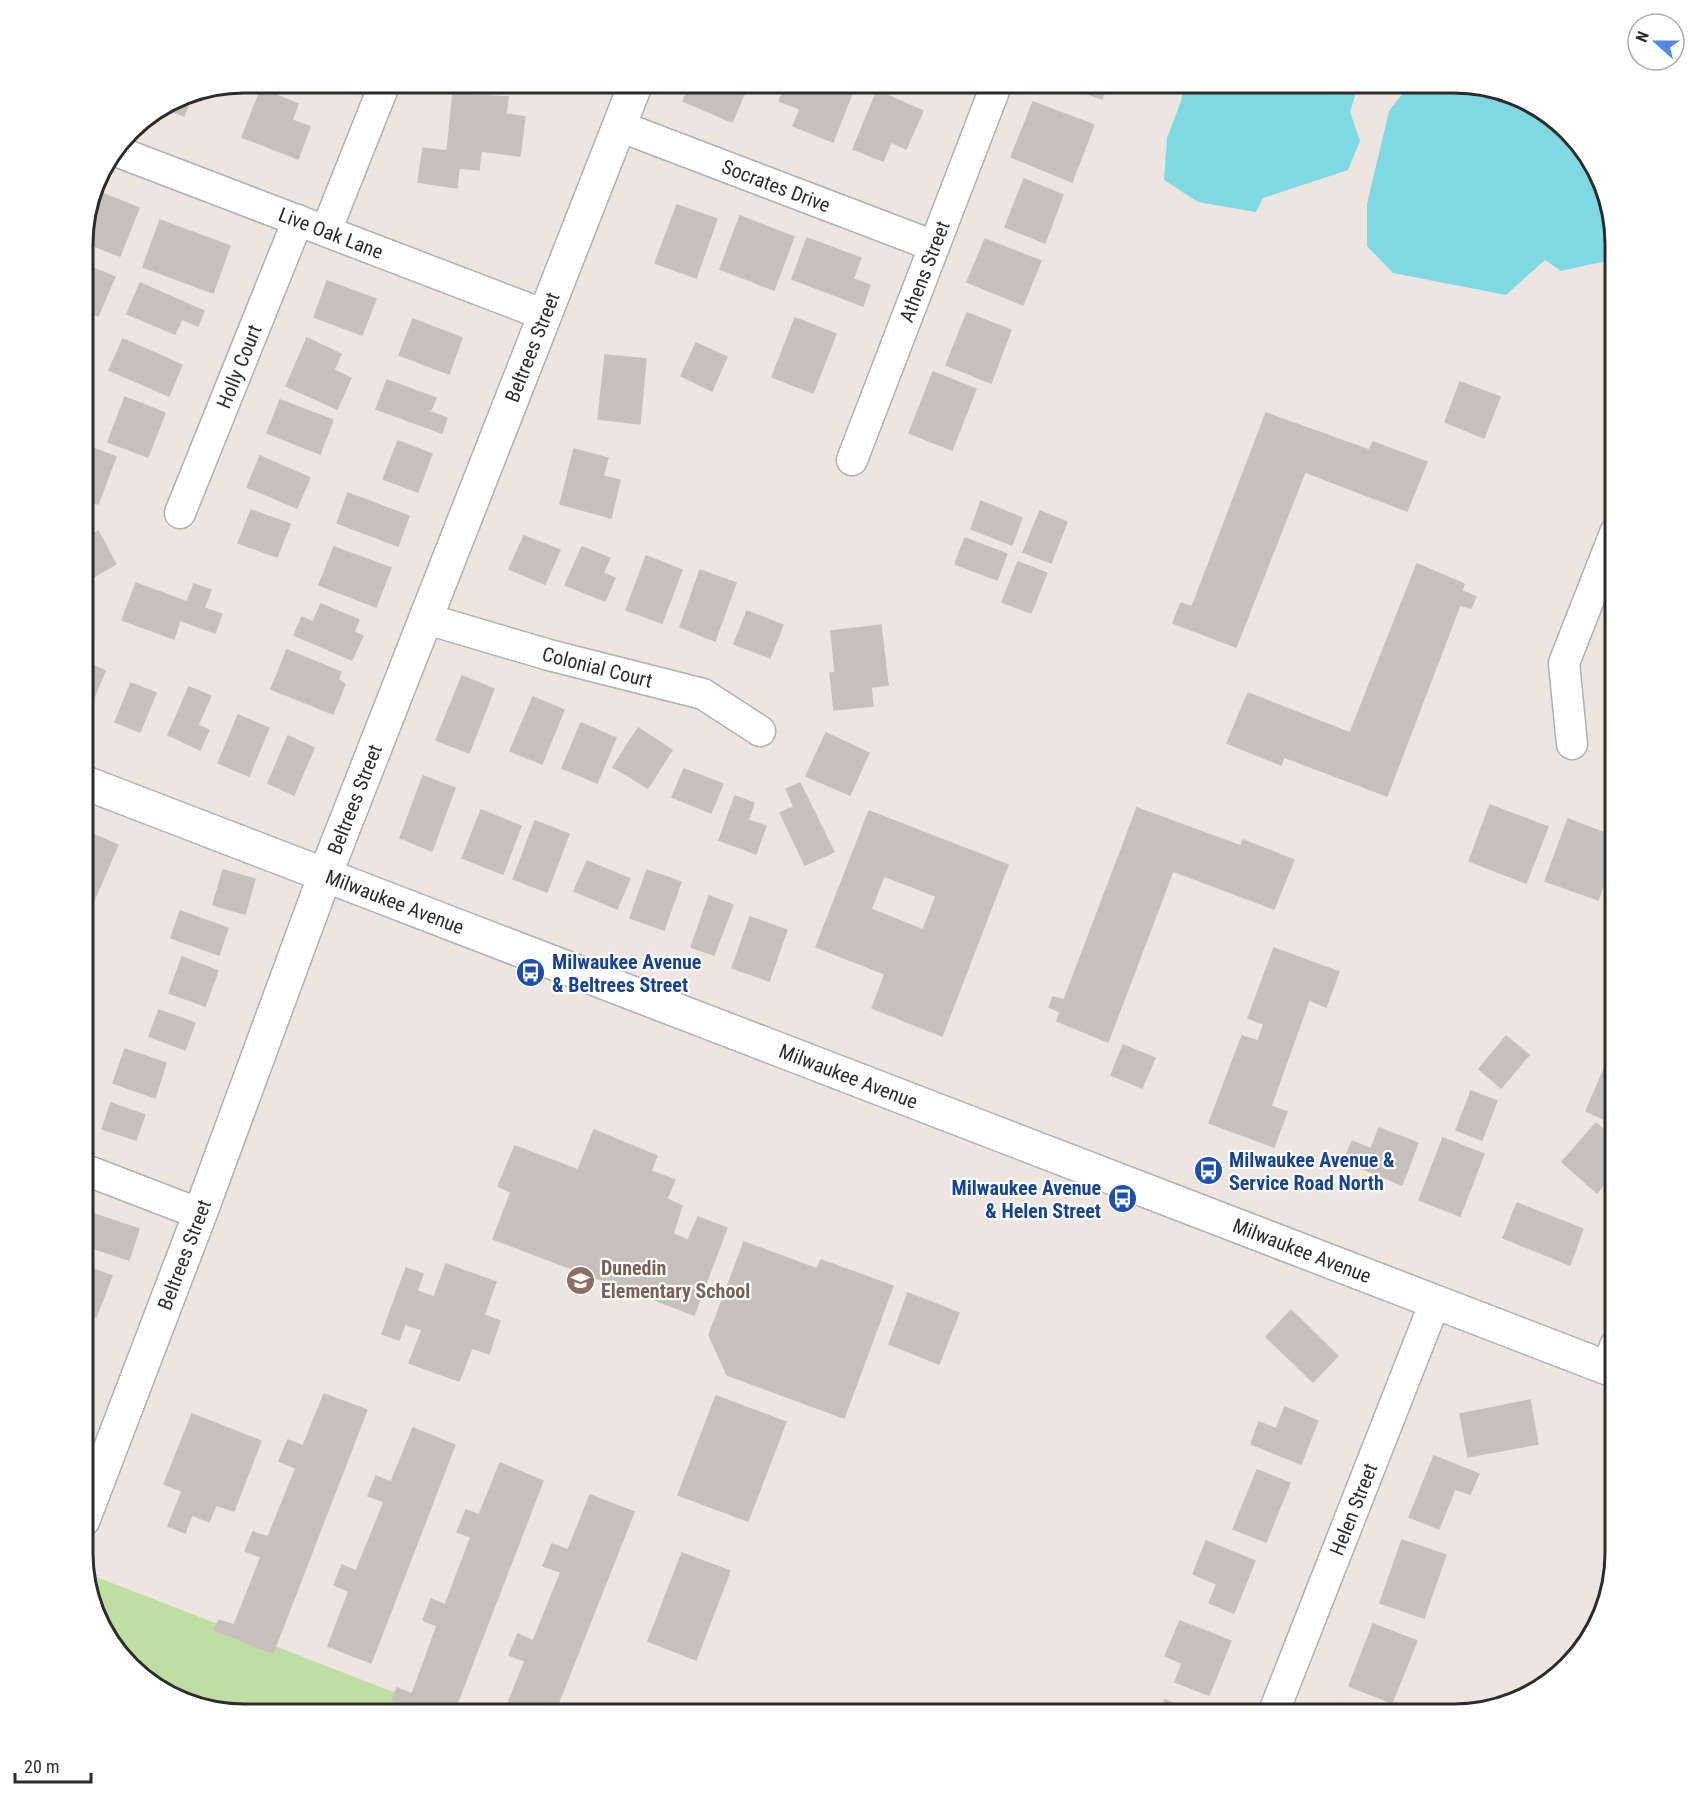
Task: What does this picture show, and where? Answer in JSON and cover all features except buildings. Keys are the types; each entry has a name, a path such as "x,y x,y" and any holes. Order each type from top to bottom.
{"street":[{"path":"326,231 381,93"},
{"name":"Beltrees Street","path":"93,1491 200,1214 325,875 632,93"},
{"name":"Athens Street","path":"852,460 993,93"},
{"name":"Socrates Drive","path":"619,126 934,246"},
{"name":"Live Oak Lane","path":"123,154 545,315"},
{"name":"Holly Court","path":"180,513 298,220"},
{"path":"1572,744 1564,663 1605,560"},
{"name":"Colonial Court","path":"427,619 549,655 704,694 760,731"},
{"name":"Milwaukee Avenue","path":"93,786 1435,1302 1605,1359"},
{"path":"93,1173 200,1214"},
{"name":"Helen Street","path":"1277,1704 1435,1302"}],"green space":[{"path":"95,1577 424,1704 244,1704 224,1703 196,1696 169,1684 152,1673 118,1637 101,1601"}],"water":[{"path":"1182,93 1356,93 1350,112 1360,141 1348,170 1263,198 1256,212 1198,202 1164,180 1167,138"},
{"path":"1403,93 1464,93 1502,101 1538,118 1574,152 1589,177 1597,196 1604,224 1605,261 1561,271 1545,260 1506,295 1393,273 1367,246 1367,204 1389,111"}],"place":[{"name":"Milwaukee Avenue & Beltrees Street","path":"531,973"},
{"name":"Milwaukee Avenue & Service Road North","path":"1208,1171"},
{"name":"Milwaukee Avenue & Helen Street","path":"1122,1199"},
{"name":"Dunedin Elementary School","path":"580,1280"}]}
